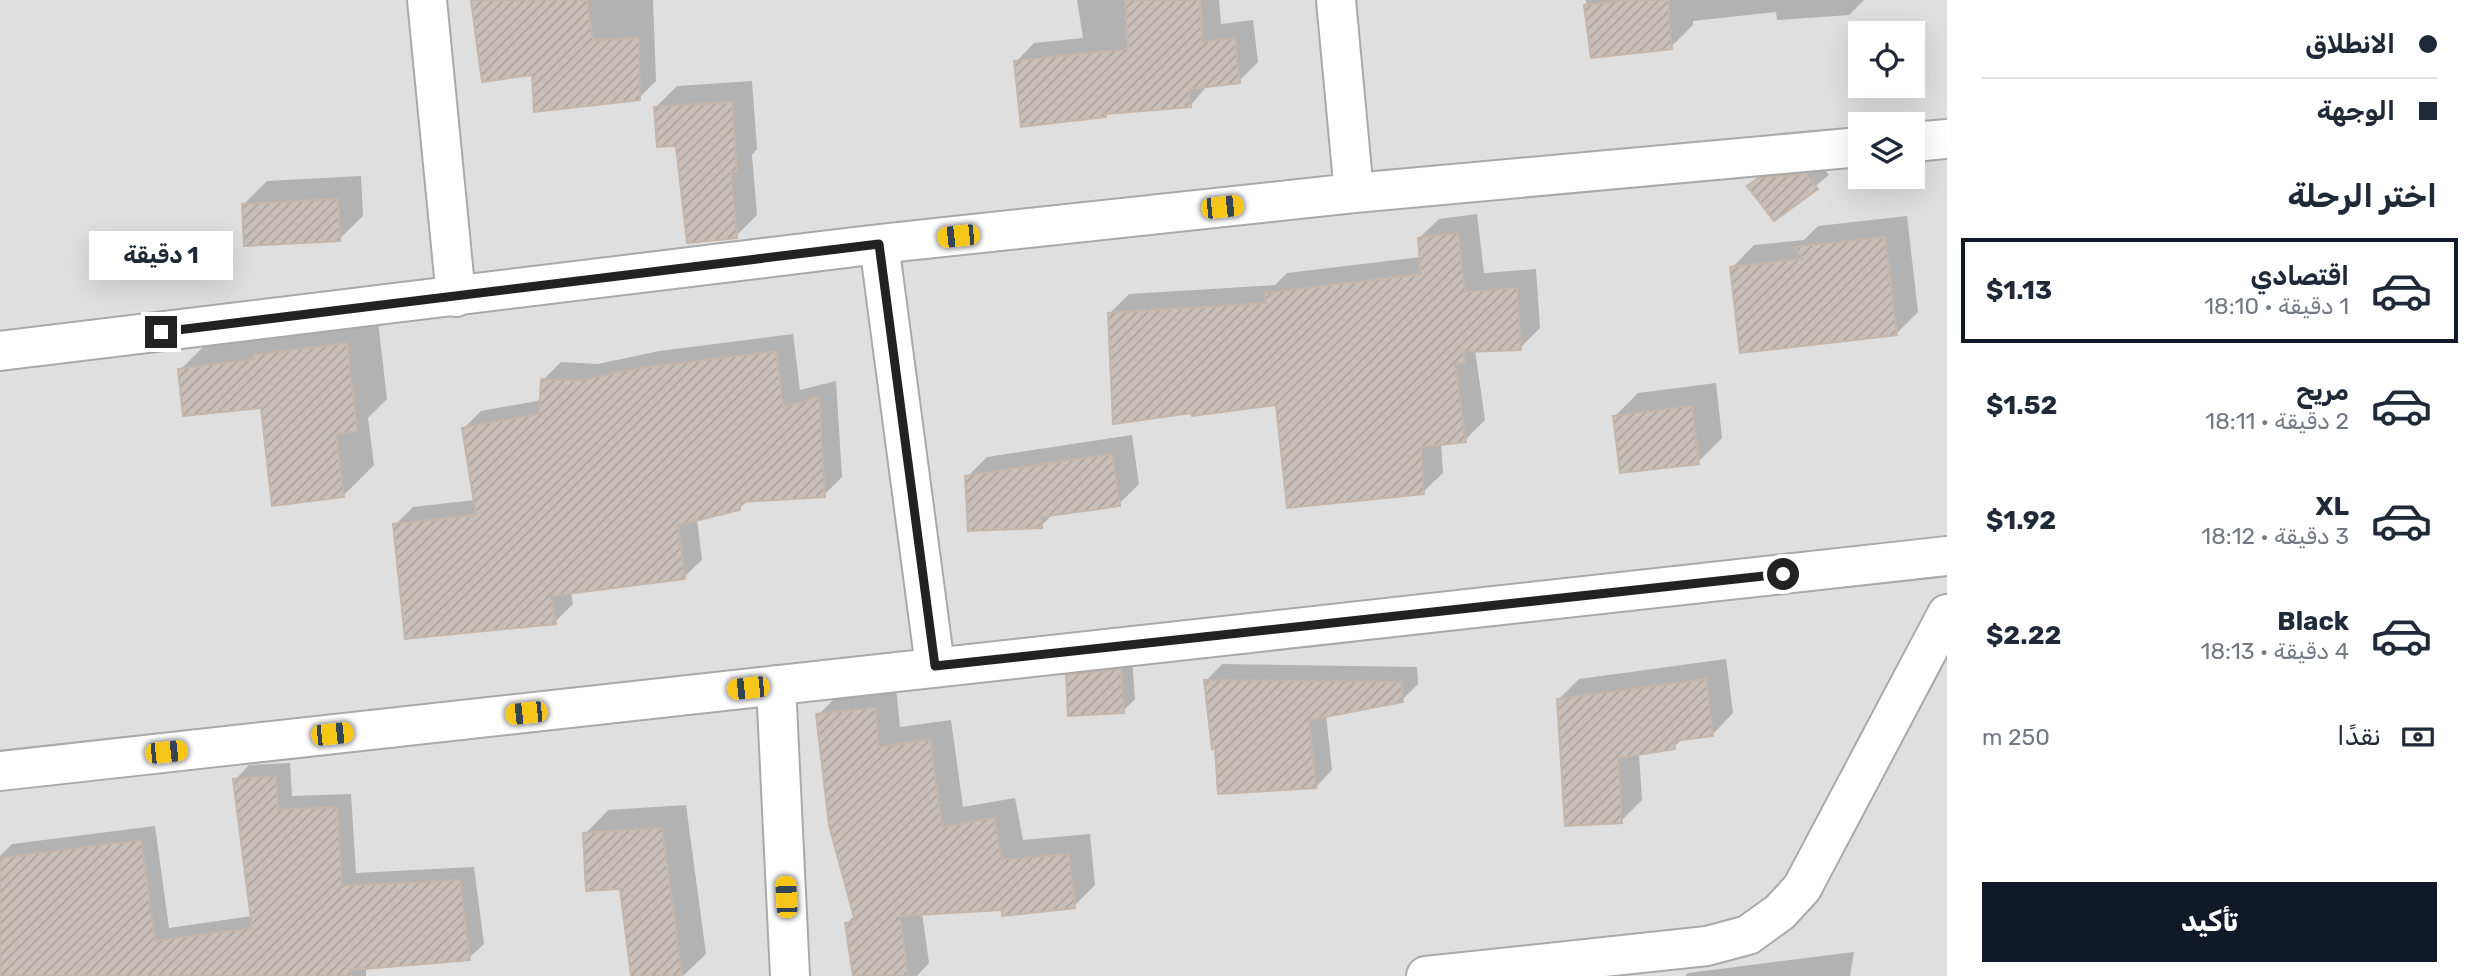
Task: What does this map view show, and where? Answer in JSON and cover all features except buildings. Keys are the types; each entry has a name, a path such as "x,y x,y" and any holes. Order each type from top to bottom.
{"street":[{"path":"427,0 456,297"},
{"path":"1336,0 1354,193"},
{"path":"1925,141 1947,139"},
{"path":"0,351 879,244 1354,193 1848,147"},
{"path":"879,244 935,666"},
{"path":"0,771 1947,556"},
{"path":"1426,976 1707,946 1748,935 1780,912 1802,888 1947,614"},
{"path":"776,685 790,976"}],"shaded area":[{"path":"0,0 1947,0 1947,976 0,976"}],"route":[{"path":"161,332 879,244 935,666 1783,574"}]}
